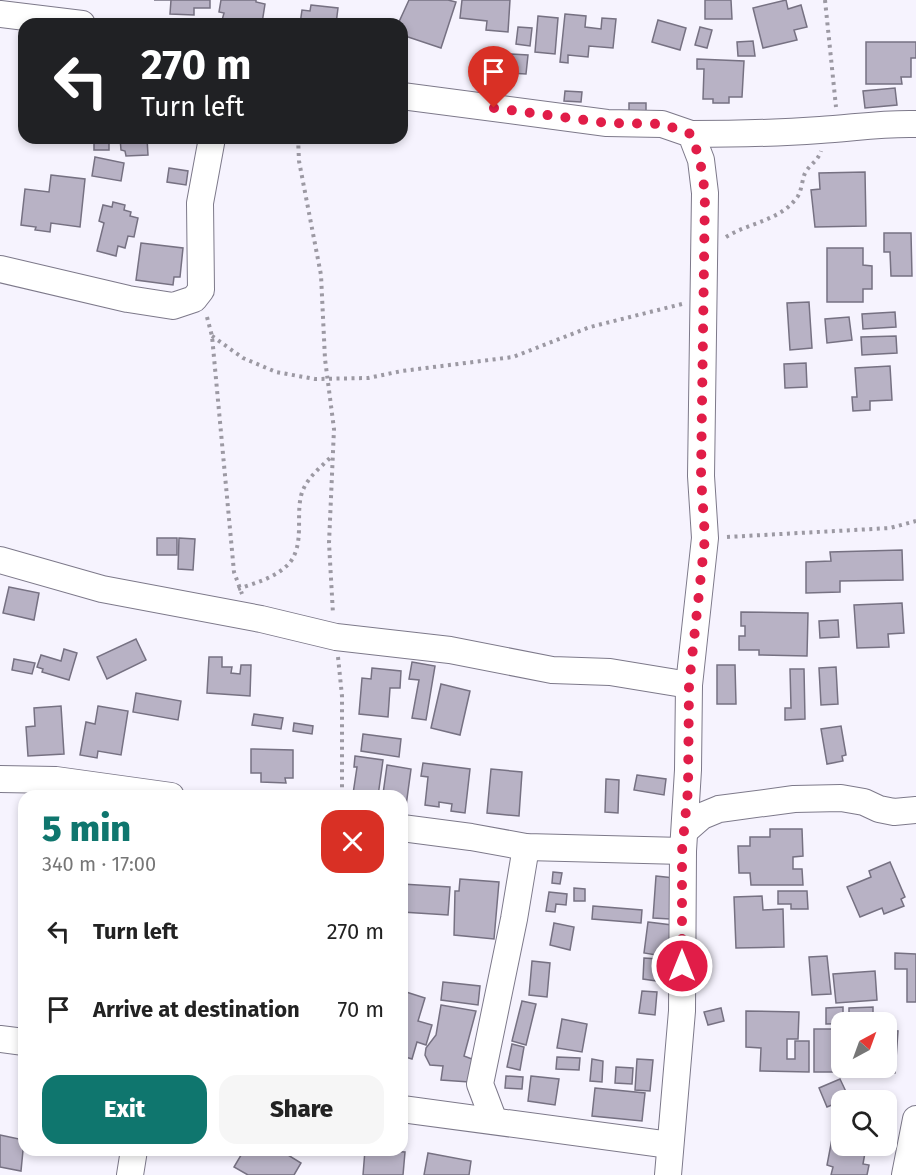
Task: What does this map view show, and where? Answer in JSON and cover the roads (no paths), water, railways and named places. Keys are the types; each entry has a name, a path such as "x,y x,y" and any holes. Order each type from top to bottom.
{"street":[{"path":"0,14 33,18"},
{"path":"408,97 607,123 662,124 691,134 758,134 881,123 916,124"},
{"path":"668,1175 682,1011 689,685 705,538 701,476 705,193 700,160 691,134"},
{"path":"0,269 128,299 172,306 194,299 201,290 200,203 211,144"},
{"path":"0,561 102,589 261,619 336,638 450,650 552,670 610,672 689,685"},
{"path":"0,779 56,780 128,790"},
{"path":"684,840 702,816 719,808 794,799 841,798 864,802 879,810 894,812 916,810"},
{"path":"408,829 526,847 684,840"},
{"path":"452,1116 480,1084 526,847"},
{"path":"0,1039 18,1041"},
{"path":"480,1084 494,1121"},
{"path":"408,1109 670,1145"},
{"path":"905,1175 916,1119"},
{"path":"130,1175 133,1156"}]}
